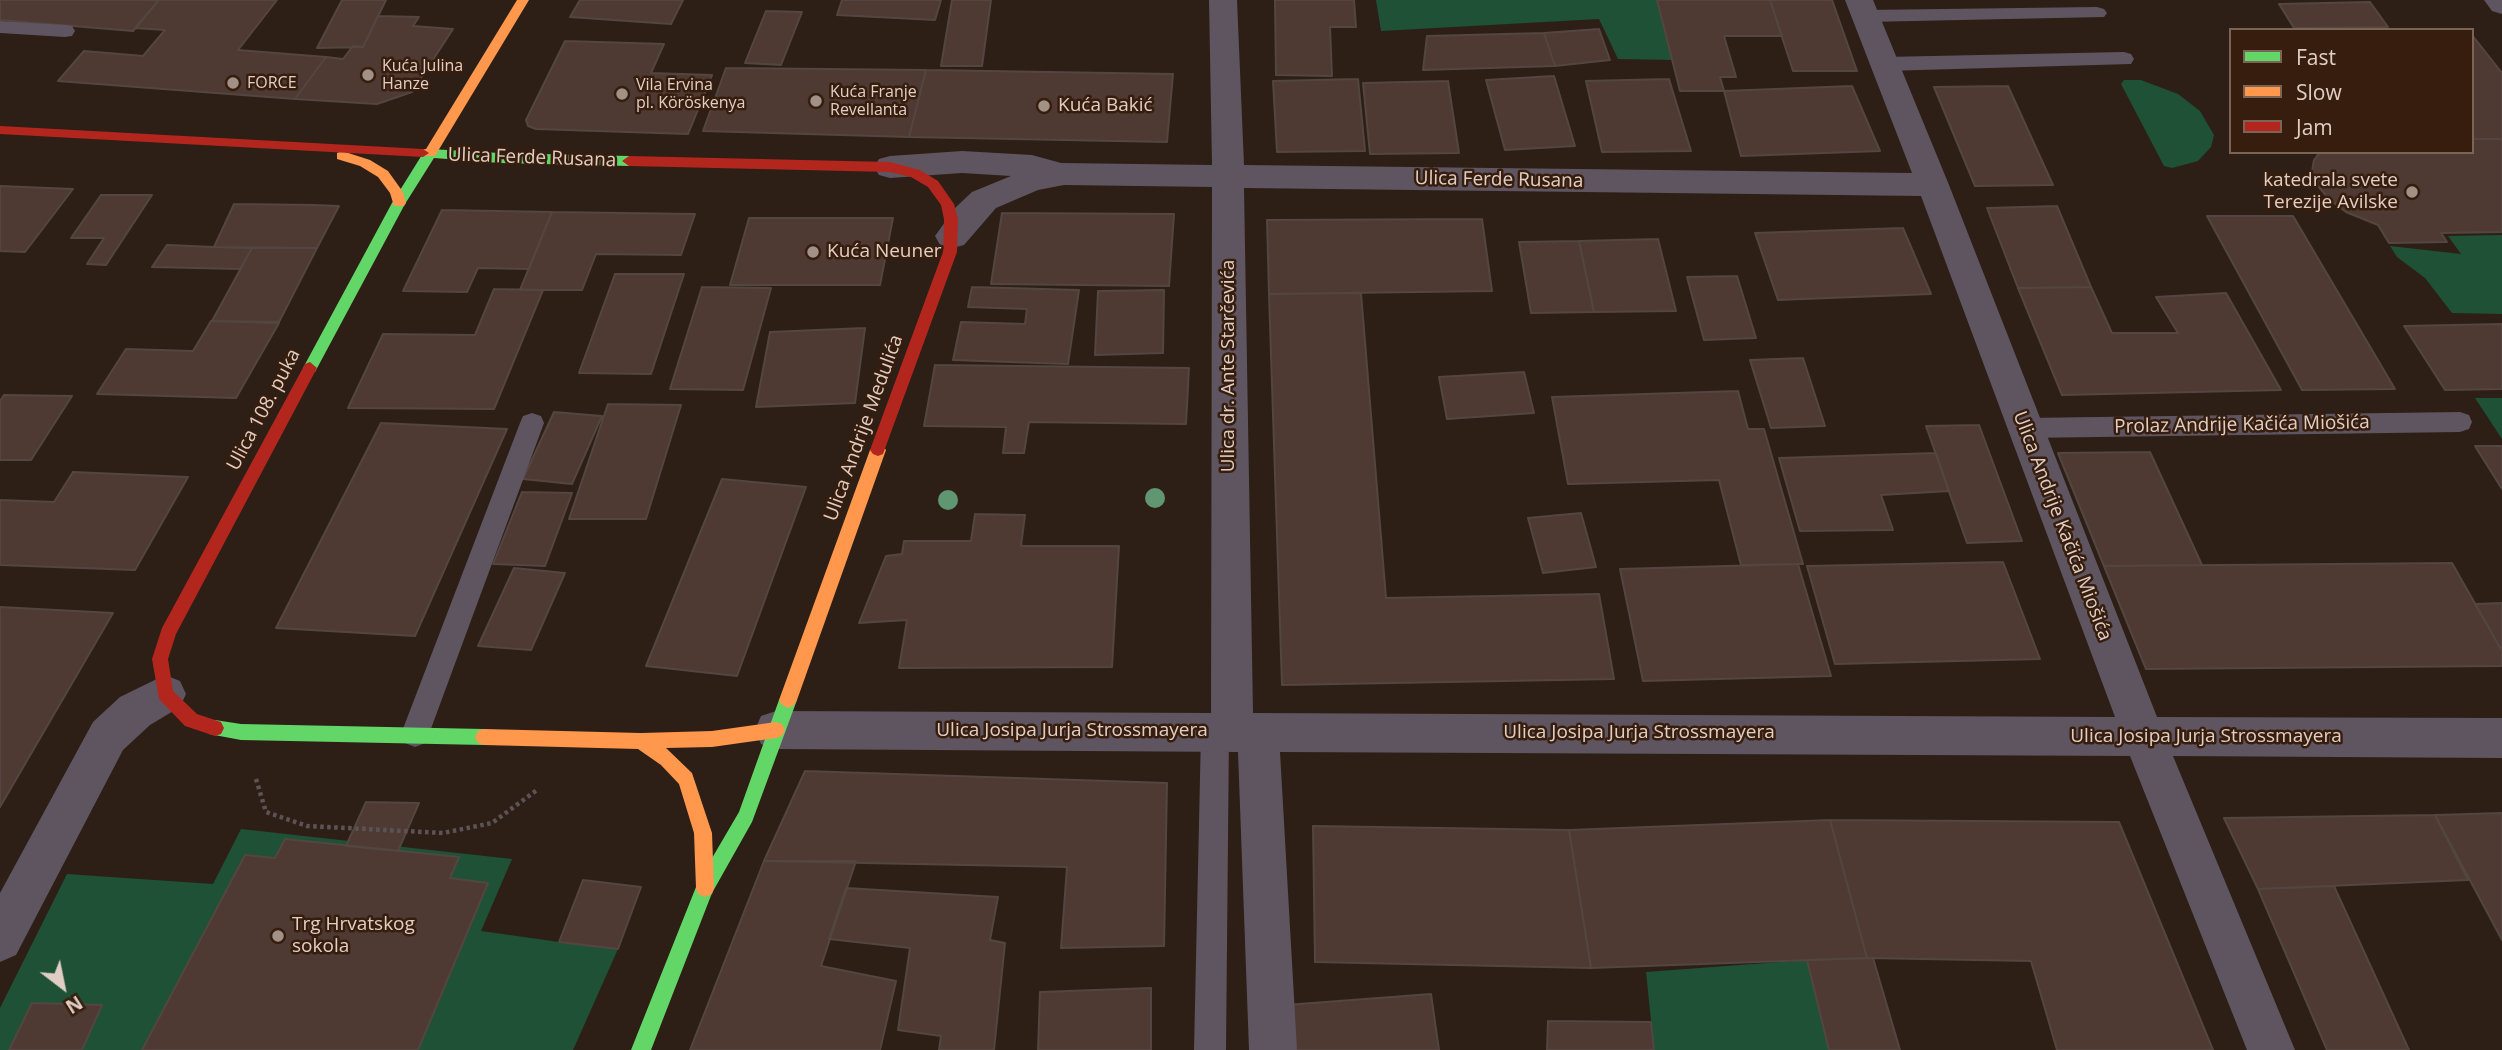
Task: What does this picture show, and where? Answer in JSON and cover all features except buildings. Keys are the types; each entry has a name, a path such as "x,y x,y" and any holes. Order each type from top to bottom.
{"main road":[{"name":"Ulica 108. puka","path":"165,694 160,659 168,633 399,203 523,0"},
{"name":"Ulica Ferde Rusana","path":"0,130 500,158 891,167"},
{"path":"316,148 375,167 391,182 399,203"},
{"name":"Ulica Andrije Medulića","path":"776,730 950,252 952,236 947,204 933,184 915,173 891,167"},
{"path":"165,694 191,720 213,728 242,732 558,737 641,741 712,739 776,730 746,816 705,888 640,1050"},
{"path":"641,741 667,759 686,779 703,833 705,888"}],"street":[{"name":"Ulica dr. Ante Starčevića","path":"1223,0 1235,731 1273,1050"},
{"path":"2498,0 2502,5"},
{"name":"Ulica Andrije Kačića Miošića","path":"1862,8 1933,185 2143,736 2271,1050"},
{"name":"Ulica Ferde Rusana","path":"891,167 962,162 1032,166 1064,173 1228,177 1933,185"},
{"name":"Ulica Ferde Rusana","path":"952,236 984,200 1032,180 1064,173"},
{"path":"0,939 108,736 135,711 165,694"},
{"name":"Ulica Josipa Jurja Strossmayera","path":"776,730 2502,738"}],"lane":[{"path":"1862,8 2097,13"},
{"path":"0,27 65,31"},
{"path":"1884,64 2124,59"},
{"path":"415,734 532,422"},
{"name":"Prolaz Andrije Kačića Miošića","path":"2025,428 2460,422"},
{"path":"1210,1050 1235,731"}],"path":[{"path":"242,732 265,812 307,826 443,833 492,823 539,788 558,737"}],"green space":[{"path":"1376,0 1657,0 1673,60 1618,59 1599,19 1381,31"},
{"path":"2124,80 2141,80 2178,94 2200,111 2214,135 2211,147 2198,161 2172,168 2164,166 2121,84"},
{"path":"2502,235 2502,314 2452,313 2425,278 2397,257 2390,246 2461,254 2448,236"},
{"path":"2475,398 2502,398 2502,439"},
{"name":"Trg Hrvatskog sokola","path":"241,829 512,859 481,931 559,942 583,880 641,887 618,949 573,1050 0,1050 0,1008 67,874 213,884"},
{"path":"1807,960 1829,1050 1654,1050 1646,972"}],"traffic: fast":[{"path":"310,368 399,203 430,153 500,158 629,161"},
{"path":"641,1050 705,888 746,816 788,700"},
{"path":"215,728 241,732 484,737"}],"traffic: slow":[{"path":"423,153 430,153 523,0"},
{"path":"342,156 365,163 383,174 396,192 399,203"},
{"path":"788,700 878,450"},
{"path":"484,737 641,741 712,739 776,730"},
{"path":"641,741 667,759 686,779 703,833 705,888"}],"traffic: jam":[{"path":"0,130 423,153"},
{"path":"629,161 890,167 915,173 933,184 947,204 951,219 950,252 878,450"},
{"path":"215,728 191,720 165,694 160,659 168,633 310,368"}],"place":[{"name":"Kuća Julina Hanze","path":"368,75"},
{"name":"FORCE","path":"233,83"},
{"name":"Vila Ervina pl. Köröskenya","path":"622,94"},
{"name":"Kuća Franje Revellanta","path":"816,101"},
{"name":"Kuća Bakić","path":"1044,106"},
{"name":"katedrala svete Terezije Avilske","path":"2412,192"},
{"name":"Kuća Neuner","path":"813,252"},
{"name":"Trg Hrvatskog sokola","path":"278,936"}]}
